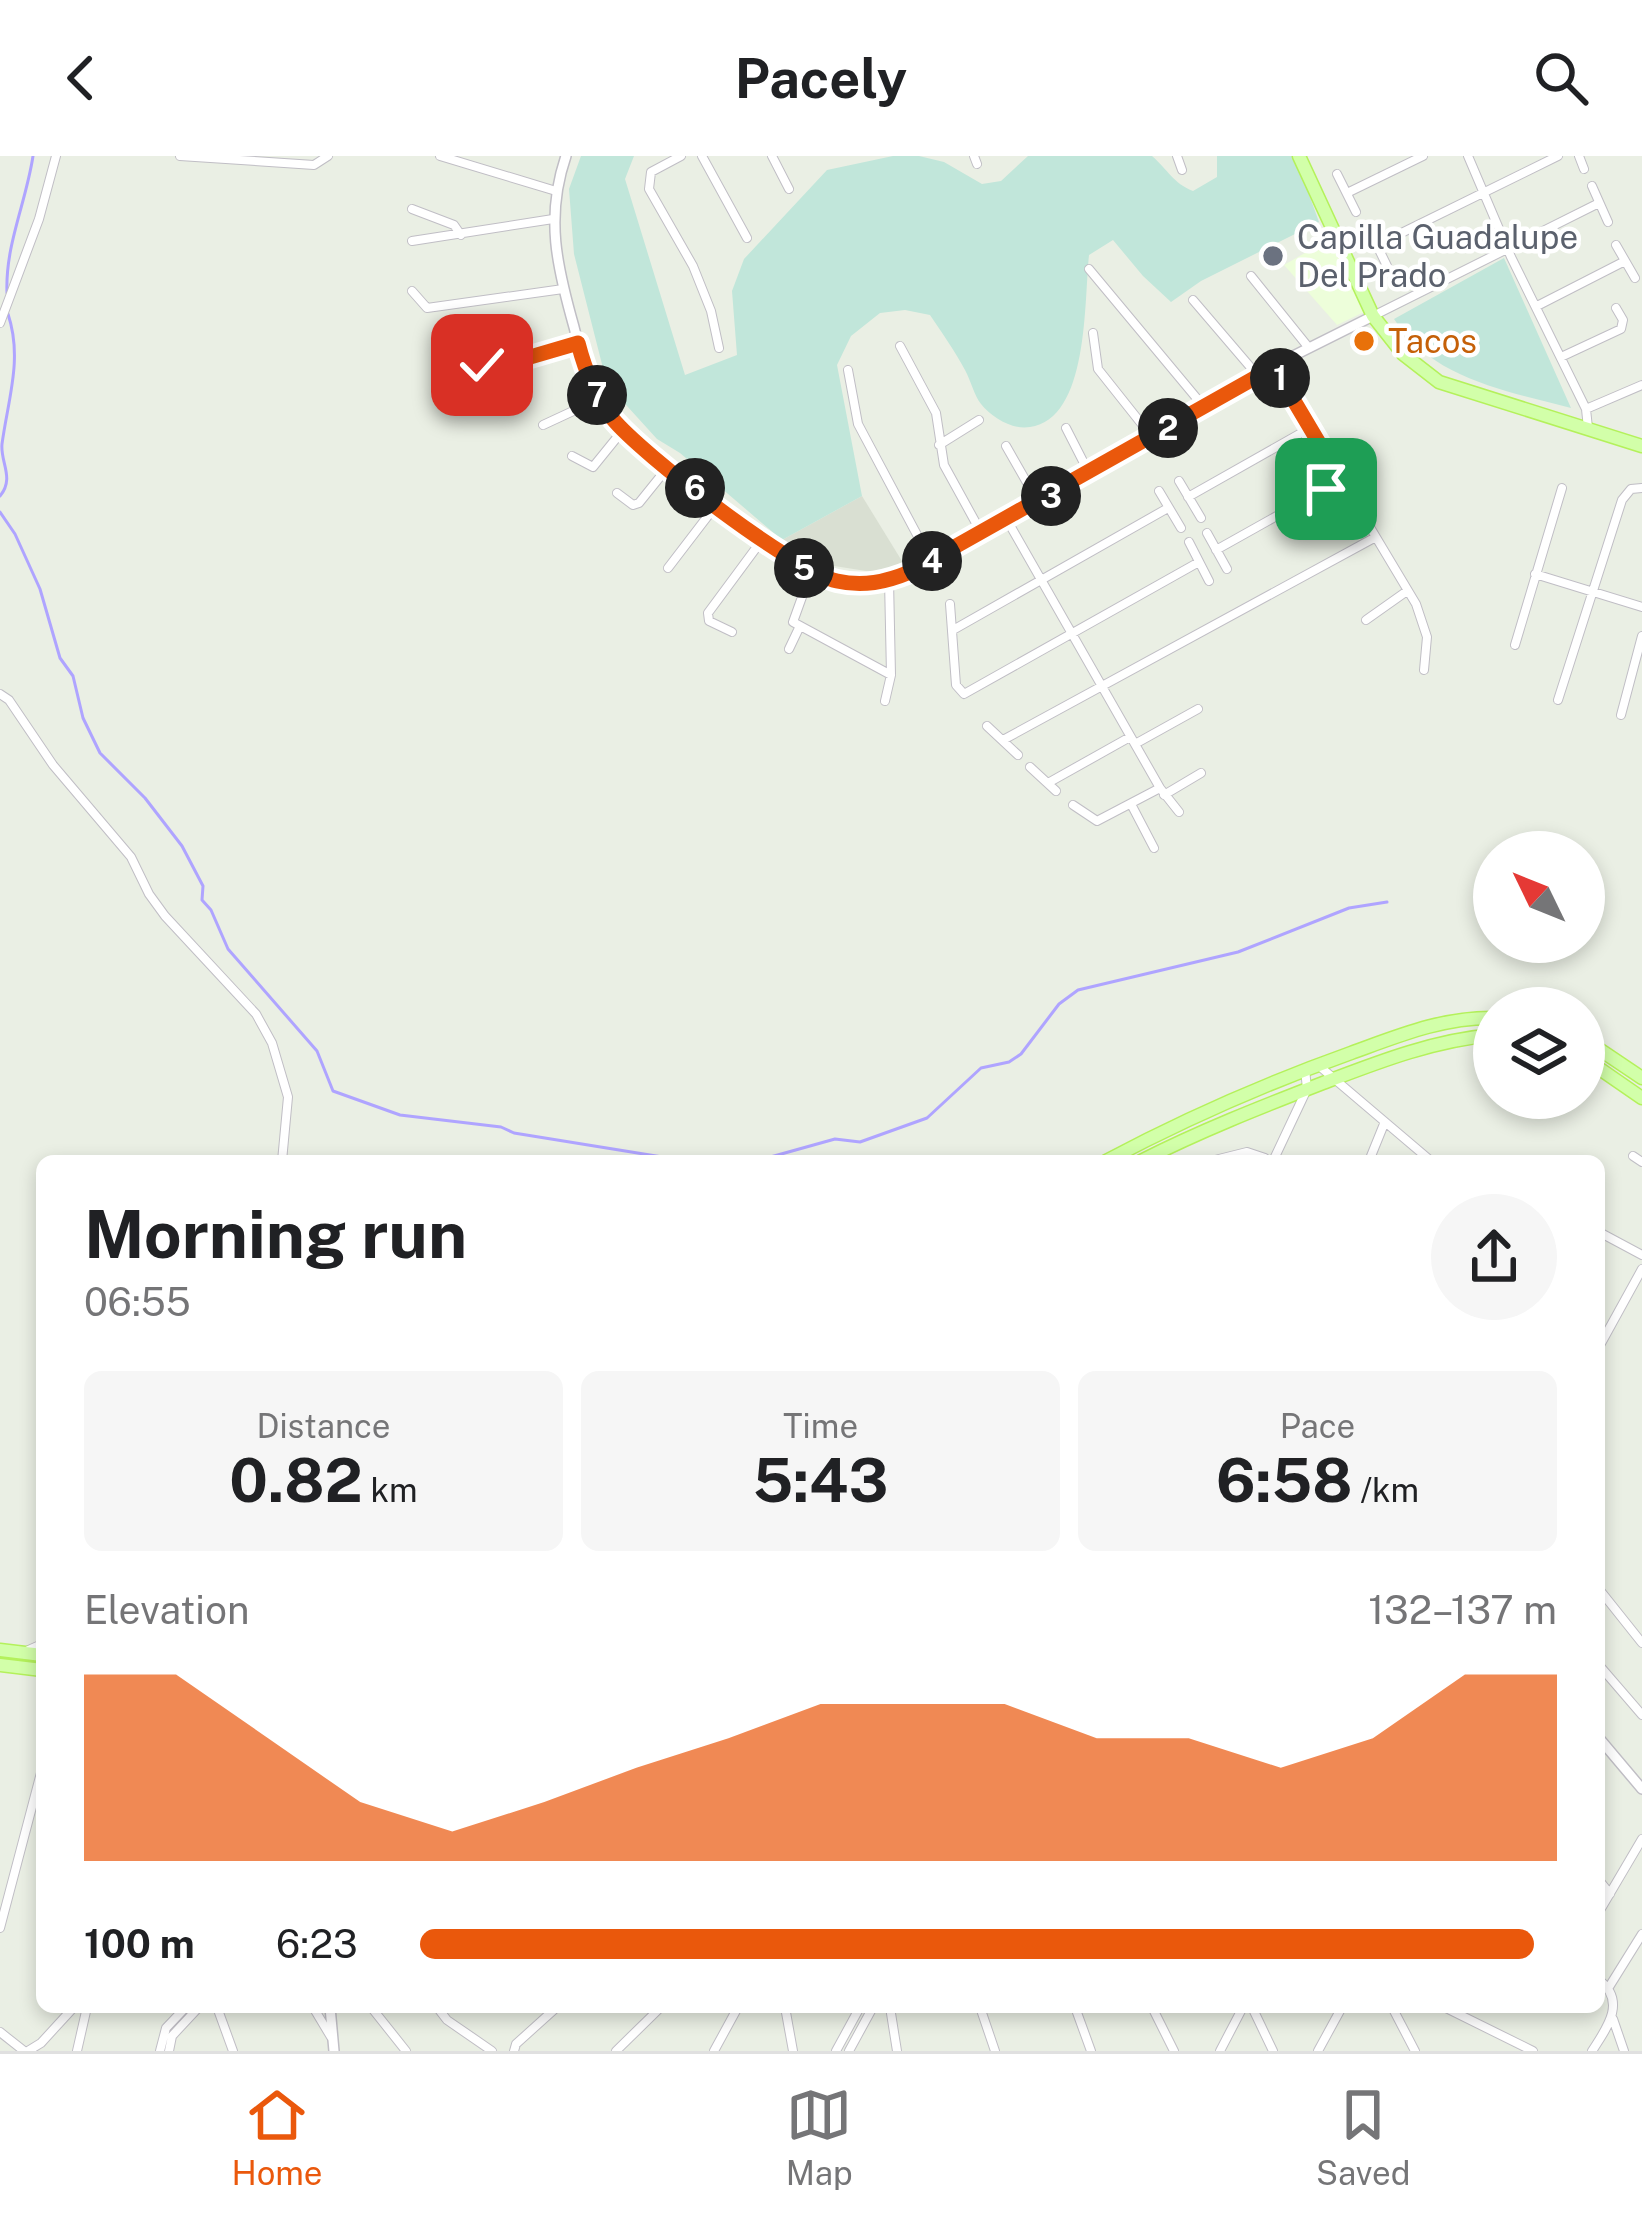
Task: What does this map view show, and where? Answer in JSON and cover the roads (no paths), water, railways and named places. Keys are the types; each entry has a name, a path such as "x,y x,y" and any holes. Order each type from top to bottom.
{"main road":[{"path":"1299,156 1373,316 1403,355 1439,382 1642,446"},
{"path":"1118,1155 1229,1100 1311,1067 1443,1021 1473,1019"},
{"path":"1158,1155 1334,1079 1428,1046 1473,1038"},
{"path":"1605,1053 1642,1078"},
{"path":"1605,1072 1642,1098"},
{"path":"0,1650 36,1654"},
{"path":"0,1666 36,1669"}],"street":[{"path":"0,323 39,220 56,156"},
{"path":"182,157 314,165 328,156"},
{"path":"440,156 556,191"},
{"path":"566,156 556,191 555,257 599,399 623,430 762,540 812,572 842,582 890,580 931,561 1309,348 1599,203"},
{"path":"681,156 651,172 649,189 703,289 719,348"},
{"path":"702,156 747,238"},
{"path":"772,156 789,189"},
{"path":"1177,156 1182,170"},
{"path":"1347,193 1423,156"},
{"path":"1468,156 1586,409 1588,428"},
{"path":"1377,245 1558,156"},
{"path":"1579,156 1584,170"},
{"path":"1337,174 1356,212"},
{"path":"1592,187 1608,222"},
{"path":"412,209 454,225 460,235"},
{"path":"412,241 553,219"},
{"path":"1368,227 1387,266"},
{"path":"1616,245 1635,278"},
{"path":"1537,306 1624,261"},
{"path":"1089,269 1204,407"},
{"path":"1251,276 1309,348"},
{"path":"412,291 418,302 436,308 563,289"},
{"path":"1193,300 1258,376"},
{"path":"1561,357 1622,328 1624,320 1616,308"},
{"path":"1093,333 1098,368 1152,437"},
{"path":"477,347 482,365 489,369 578,343"},
{"path":"900,346 936,413 944,465 982,534"},
{"path":"1274,367 1423,620 1428,654 1424,670"},
{"path":"848,370 858,424 931,561"},
{"path":"1586,409 1642,385"},
{"path":"543,425 599,399"},
{"path":"939,445 980,420"},
{"path":"1066,428 1089,473"},
{"path":"1188,497 1310,428"},
{"path":"572,456 593,467 623,430"},
{"path":"1006,446 1038,503"},
{"path":"617,493 634,505 639,503 668,467"},
{"path":"1216,550 1341,480"},
{"path":"1179,481 1201,518"},
{"path":"1516,645 1562,488"},
{"path":"1558,700 1622,500 1631,489 1642,488"},
{"path":"1159,491 1181,528"},
{"path":"668,568 717,504"},
{"path":"953,630 1168,508"},
{"path":"1007,520 1162,791 1179,812"},
{"path":"1207,533 1227,569"},
{"path":"1003,740 1374,538"},
{"path":"732,632 715,625 708,613 762,540"},
{"path":"1190,542 1209,581"},
{"path":"950,604 958,691 967,693 1199,562"},
{"path":"789,650 812,572"},
{"path":"1535,574 1642,607"},
{"path":"885,701 891,675 890,580"},
{"path":"1366,620 1407,592"},
{"path":"796,625 891,675"},
{"path":"1621,715 1642,636"},
{"path":"0,694 131,857 165,916 256,1014 272,1043 288,1096 283,1155"},
{"path":"1048,783 1198,709"},
{"path":"987,726 1018,754"},
{"path":"1030,767 1056,791"},
{"path":"1073,805 1097,821 1201,773"},
{"path":"1131,804 1154,848"},
{"path":"1271,1155 1307,1089 1311,1067 1334,1079 1423,1155"},
{"path":"1371,1155 1384,1124"},
{"path":"1605,1235 1642,1255"},
{"path":"1605,1336 1642,1269"},
{"path":"1605,1597 1642,1643"},
{"path":"22,1653 36,1647"},
{"path":"1605,1672 1642,1714"},
{"path":"1605,1745 1642,1789"},
{"path":"0,1928 36,1792"},
{"path":"1605,1902 1642,1839"},
{"path":"1605,1888 1610,1894"},
{"path":"1609,1988 1642,1934"},
{"path":"1592,2051 1612,2018 1614,2002 1605,1985"},
{"path":"0,2032 26,2051 41,2043 68,2013"},
{"path":"77,2051 86,2013"},
{"path":"160,2051 166,2028 180,2013"},
{"path":"169,2051 172,2036 193,2013"},
{"path":"219,2013 233,2051"},
{"path":"318,2013 333,2048"},
{"path":"330,2013 333,2048"},
{"path":"376,2013 406,2051"},
{"path":"442,2013 492,2051"},
{"path":"447,2020 451,2013"},
{"path":"514,2051 550,2013"},
{"path":"616,2051 656,2013"},
{"path":"714,2051 735,2013"},
{"path":"786,2013 793,2051"},
{"path":"836,2051 857,2013"},
{"path":"849,2051 870,2013"},
{"path":"890,2013 897,2051"},
{"path":"982,2013 995,2051"},
{"path":"1077,2013 1091,2051"},
{"path":"1155,2013 1174,2051"},
{"path":"1220,2051 1244,2013"},
{"path":"1251,2013 1273,2051"},
{"path":"1318,2051 1339,2013"},
{"path":"1395,2013 1410,2049"},
{"path":"1456,2013 1533,2051"},
{"path":"1612,2018 1624,2051"}],"waterway":[{"path":"7,293 9,258 33,156"},
{"path":"0,496 7,476 2,444 14,363 8,314"},
{"path":"0,512 40,589 60,658 73,676 83,718 100,753 145,798 182,846 203,886 202,900 228,949 317,1051 333,1091 400,1115 501,1127 650,1155"},
{"path":"778,1155 835,1139 860,1142 927,1118 981,1068 1021,1054 1059,1004 1078,990 1238,952 1349,908 1387,902"}],"place":[{"name":"Capilla Guadalupe Del Prado","path":"1273,256"},
{"name":"Tacos","path":"1364,341"}]}
